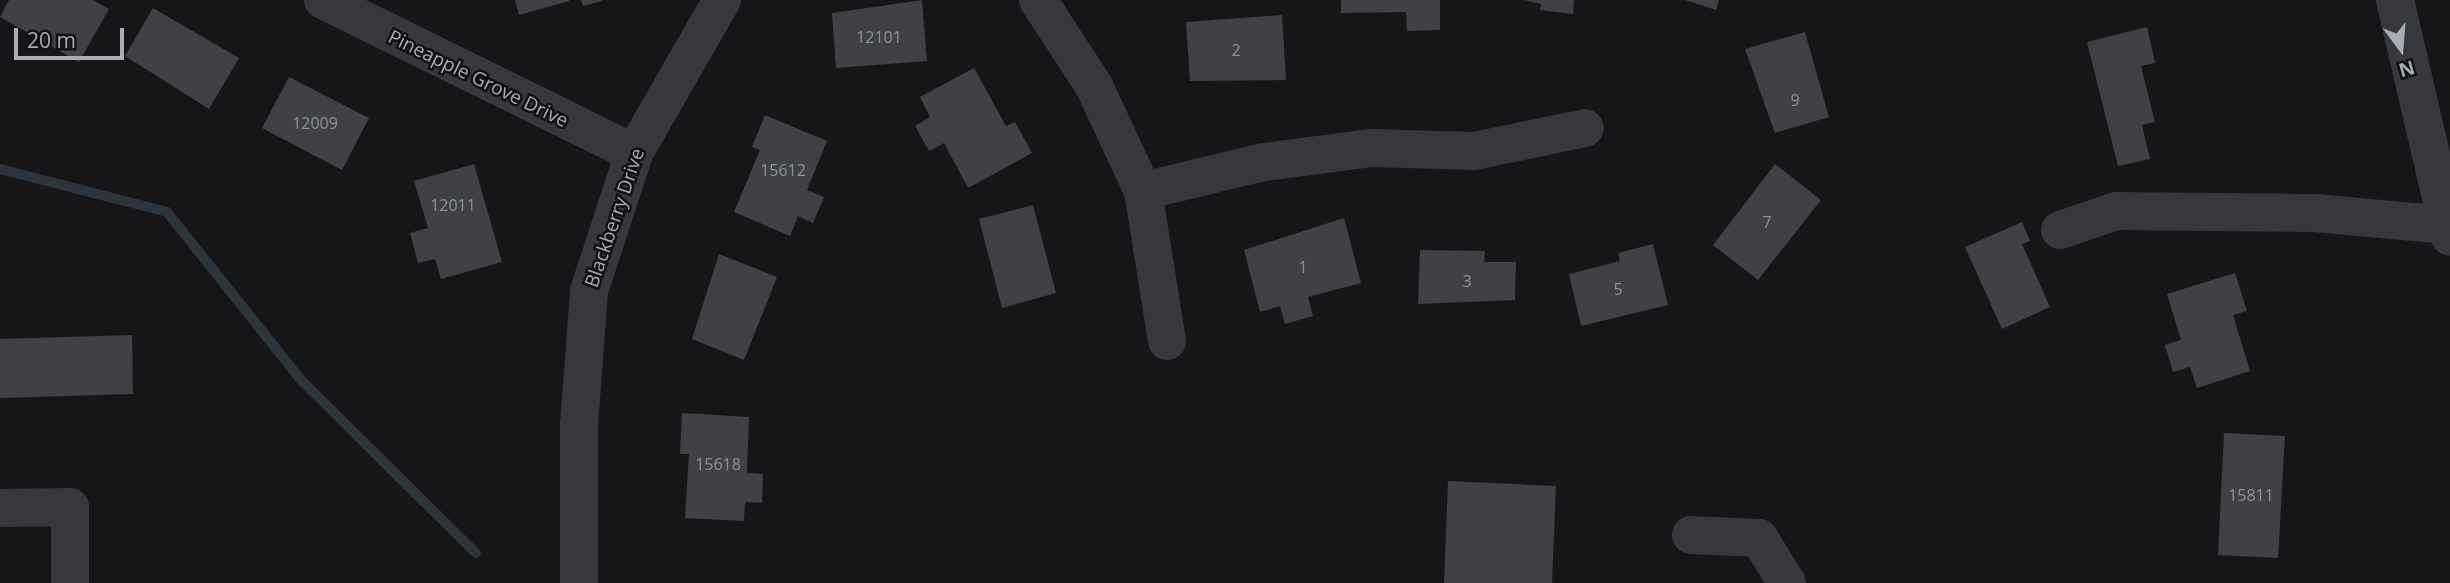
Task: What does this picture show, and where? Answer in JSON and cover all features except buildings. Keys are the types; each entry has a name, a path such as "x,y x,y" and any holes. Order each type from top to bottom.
{"street":[{"name":"Pineapple Grove Drive","path":"323,0 635,153"},
{"name":"Blackberry Drive","path":"579,583 579,425 589,291 635,153 722,0"},
{"path":"1038,0 1094,86 1143,191 1167,341"},
{"path":"2060,230 2116,211 2315,213 2449,231 2395,0"},
{"path":"2406,0 2450,130"},
{"path":"1143,191 1264,162 1373,148 1474,151 1585,128"},
{"path":"0,508 70,507 70,583"},
{"path":"1691,535 1759,538 1787,583"}],"waterway":[{"path":"0,169 167,212 301,380 476,553"}]}
